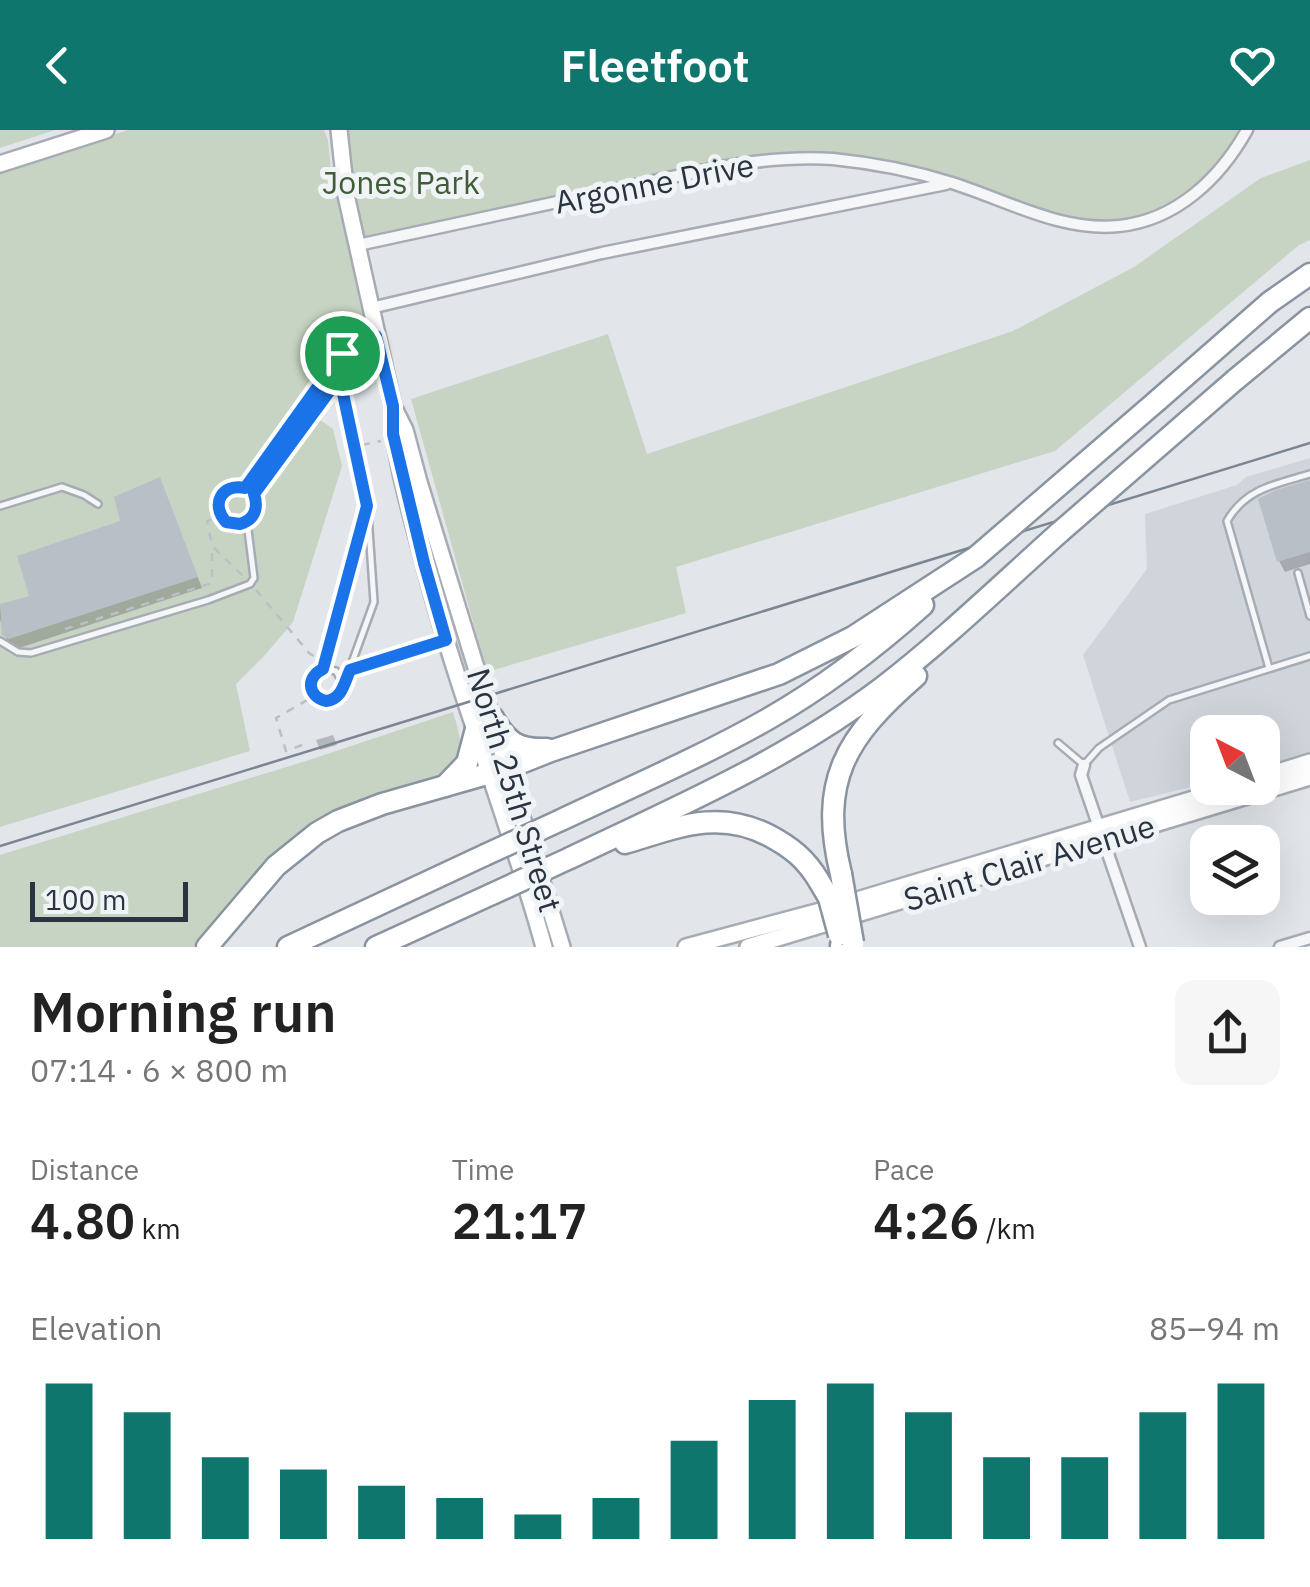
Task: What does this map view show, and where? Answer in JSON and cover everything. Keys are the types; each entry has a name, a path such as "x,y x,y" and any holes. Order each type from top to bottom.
{"highway":[{"path":"288,947 701,755 803,697 878,644 1270,302 1310,274"},
{"path":"376,947 724,784 806,738 883,687 1310,318"},
{"path":"207,947 276,866 316,833 359,812 499,771 794,668 891,614 976,557"},
{"path":"847,946 832,822 838,777 846,756 864,726 966,634 984,602"},
{"path":"444,787 467,763 484,724 520,747 559,748"},
{"path":"570,858 686,826 728,821 749,825 801,856 829,898 847,946"}],"main road":[{"name":"North 25th Street","path":"339,130 346,195 416,531 446,640 484,724"},
{"path":"0,164 102,131"},
{"name":"North 25th Street","path":"393,406 406,430 484,724 564,943"},
{"path":"1280,771 1310,762"},
{"name":"North 25th Street","path":"499,771 542,945"},
{"name":"Saint Clair Avenue","path":"686,947 1310,778"},
{"name":"Saint Clair Avenue","path":"748,947 1190,802"}],"street":[{"name":"Argonne Drive","path":"358,245 748,161 832,159 898,168 1046,218 1090,226 1120,226 1154,218 1189,198 1214,178 1247,130"},
{"name":"Argonne Drive","path":"371,308 602,253 951,183"},
{"path":"250,491 330,370 350,346 376,336"},
{"path":"250,491 357,360 381,356"},
{"path":"233,486 250,491 257,507 247,522 234,524 222,517 218,502 225,490 233,486"},
{"path":"1084,765 1081,775 1140,947"},
{"path":"1280,947 1310,938"}],"lane":[{"path":"330,370 342,389 367,506 374,602 342,690 331,700 319,699 311,689 311,681 324,665 367,506"},
{"path":"1270,668 1227,521 1255,491 1310,474"},
{"path":"0,506 62,487 98,504"},
{"path":"0,641 30,654 250,584 254,578 247,522"},
{"path":"1298,573 1310,616"},
{"path":"1058,743 1084,765 1099,748 1170,700 1310,656"},
{"path":"324,665 340,675 342,690"}],"path":[{"path":"362,445 388,440"},
{"path":"65,629 212,583 207,521 222,517"},
{"path":"212,546 248,581"},
{"path":"256,590 324,665"},
{"path":"350,670 446,640"},
{"path":"302,746 286,750 276,718 315,696"}],"shaded area":[{"path":"1310,458 1310,752 1280,761 1280,715 1190,715 1190,787 1130,802 1083,655 1147,569 1145,514 1237,485 1246,477"}],"green space":[{"path":"0,130 55,130 0,148"},
{"path":"128,130 324,130 365,327 358,337 340,347 299,405 333,429 342,466 293,622 236,684 250,751 0,827 0,173"},
{"name":"Jones Park","path":"339,130 1247,130 1215,178 1154,218 1090,226 951,183 831,159 748,161 358,245"},
{"path":"1310,160 1310,240 1299,245 1055,451 676,567 686,613 487,672 411,399 608,334 647,454 1013,331 1134,267 1261,178"},
{"path":"453,712 461,747 457,769 267,863 197,947 0,947 0,855"}],"building":[{"path":"160,477 198,577 9,639 2,635 0,604 29,596 17,556 120,521 114,497"},
{"path":"1310,480 1310,552 1277,562 1258,499"}],"tram line":[{"path":"0,846 1310,443"}],"route":[{"path":"376,336 393,406 393,434 446,640 350,670 340,694 326,701 315,696 311,681 323,669 367,506 337,381 254,494 257,507 252,518 240,524 226,522 218,512 218,502 225,490 233,486 245,488 342,353 376,336"}]}
